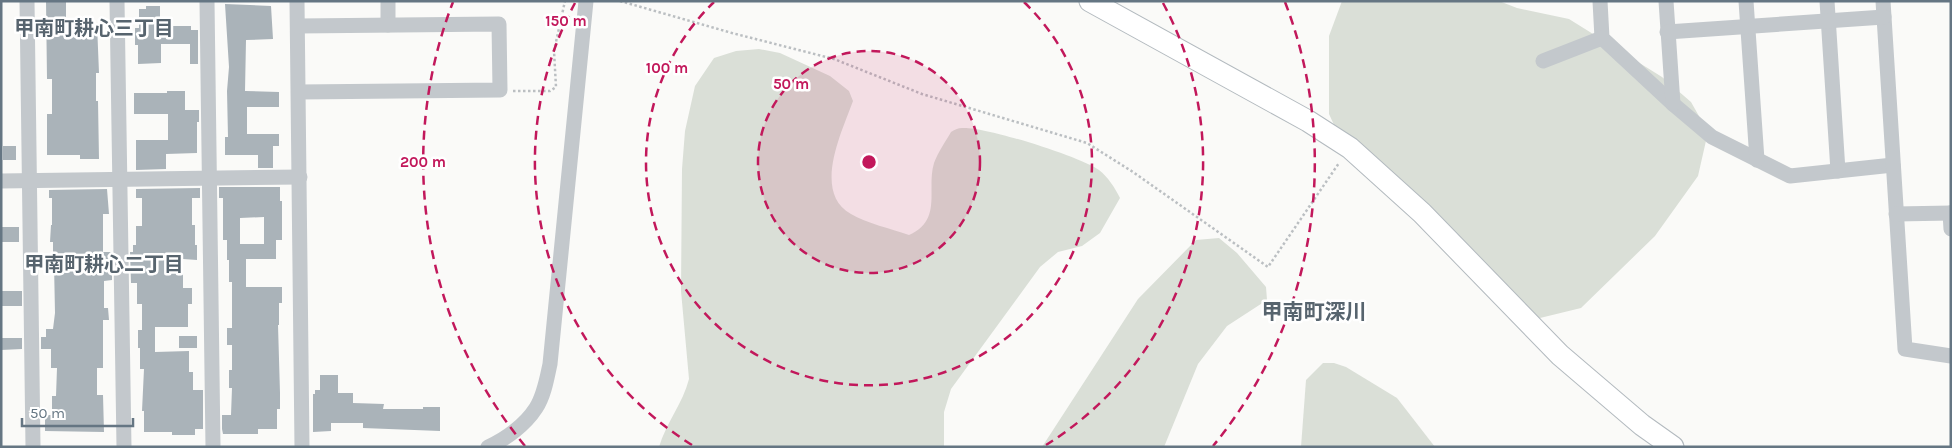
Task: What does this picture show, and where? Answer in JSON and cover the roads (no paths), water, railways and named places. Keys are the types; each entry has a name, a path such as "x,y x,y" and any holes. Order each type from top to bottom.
{"street":[{"path":"27,1 33,447"},
{"path":"117,1 124,447"},
{"path":"207,1 213,447"},
{"path":"297,1 302,447"},
{"path":"388,1 388,24"},
{"path":"488,447 500,442 512,433 536,409 542,396 550,364 586,1"},
{"path":"1090,1 1308,121 1350,148 1422,213 1560,355 1642,425 1673,447"},
{"path":"1600,1 1602,38 1673,104 1712,137 1790,176 1893,165"},
{"path":"1666,1 1673,104"},
{"path":"1746,1 1757,160"},
{"path":"1827,1 1838,171"},
{"path":"1882,1 1905,349 1951,356"},
{"path":"1667,32 1884,18"},
{"path":"298,26 499,24 500,90 299,92"},
{"path":"1543,61 1602,38"},
{"path":"1,181 210,177 300,178"},
{"path":"1896,214 1950,213 1951,229"}],"district":[{"name":"甲南町耕心三丁目","path":"94,28"},
{"name":"甲南町耕心二丁目","path":"104,264"},
{"name":"甲南町深川","path":"1314,312"}]}
